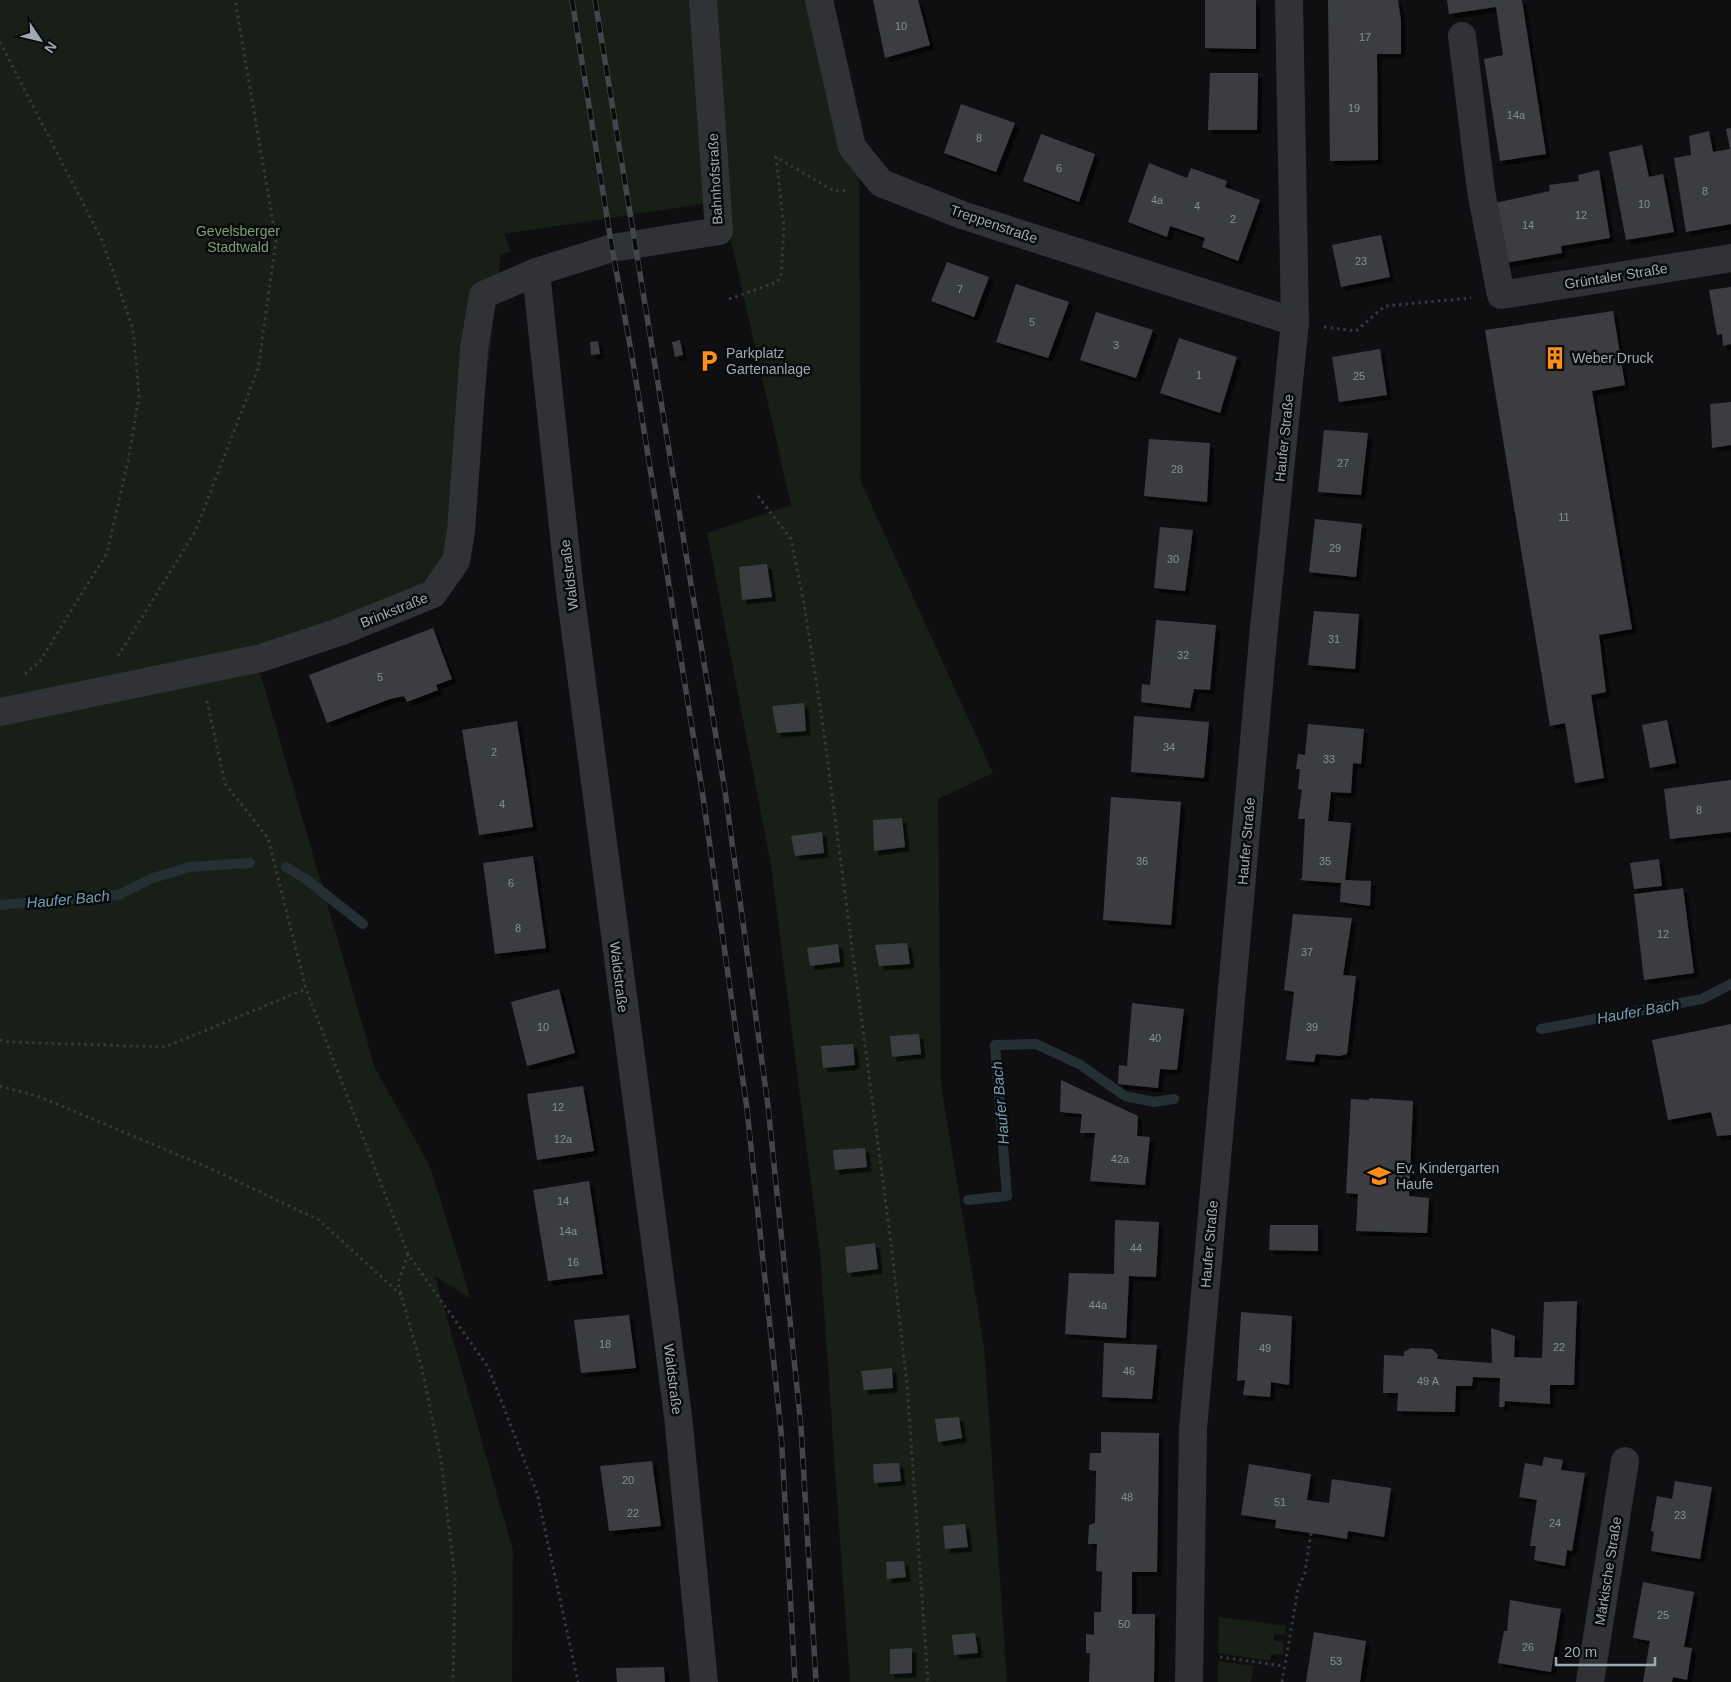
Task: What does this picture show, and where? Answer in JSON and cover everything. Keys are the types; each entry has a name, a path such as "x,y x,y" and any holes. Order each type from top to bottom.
{"street":[{"name":"Bahnhofstraße","path":"536,272 612,248 719,231 703,0"},
{"name":"Treppenstraße","path":"819,0 852,146 881,183 962,215 1295,322"},
{"name":"Haufer Straße","path":"1189,1682 1192,1429 1264,628 1295,322 1289,0"},
{"path":"1462,36 1481,191 1501,295"},
{"name":"Grüntaler Straße","path":"1501,295 1731,258"},
{"name":"Brinkstraße","path":"0,712 262,658 339,632 434,594 456,560 461,531 474,349 483,295 536,272"},
{"name":"Waldstraße","path":"536,272 569,583 678,1416 704,1682"},
{"name":"Märkische Straße","path":"1590,1682 1625,1461"}],"path":[{"path":"95,692 195,532 258,369 276,240 235,0"},
{"path":"0,42 102,240 133,329 139,396 128,461 107,553 40,661 20,679"},
{"path":"729,299 777,282 781,276 784,227 776,157 838,192"},
{"path":"1295,322 1356,332 1386,306 1501,295"},
{"path":"758,496 791,539 804,603 821,709 891,1243 906,1376 928,1682"},
{"path":"200,672 226,784 268,838 306,989 408,1254 488,1368 537,1493 578,1682"},
{"path":"0,1040 8,1042 164,1047 306,989"},
{"path":"0,1086 40,1097 207,1167 319,1220 401,1295"},
{"path":"408,1254 398,1284 422,1369 441,1460 455,1578 453,1682"},
{"path":"1282,1682 1298,1589 1305,1572 1311,1534"},
{"path":"1233,1660 1284,1666"}],"green space":[{"name":"Gevelsberger Stadtwald","path":"0,0 822,0 859,156 861,482 993,773 938,799 941,1085 984,1346 1007,1682 850,1682 820,1254 771,865 707,533 791,505 722,201 504,234 511,252 501,254 465,561 428,587 255,655 375,1068 430,1166 471,1299 435,1276 513,1551 512,1682 0,1682"},
{"path":"1219,1617 1287,1626 1284,1635 1274,1634 1274,1640 1284,1642 1283,1655 1271,1654 1270,1661 1218,1653"},
{"path":"1218,1661 1254,1666 1251,1682 1218,1682"}],"building":[{"path":"873,0 918,0 930,45 885,58"},
{"path":"1205,0 1256,0 1256,49 1205,48"},
{"path":"1328,0 1398,0 1401,21 1401,54 1377,54 1378,160 1330,161"},
{"path":"1447,0 1522,0 1546,154 1500,161 1484,59 1503,55 1496,7 1449,14"},
{"path":"1210,73 1258,73 1257,130 1208,130"},
{"path":"961,104 1015,123 996,172 944,153"},
{"path":"1731,128 1731,224 1686,232 1674,158 1691,155 1689,136 1709,131 1713,152 1730,149 1726,129"},
{"path":"1041,134 1095,154 1079,202 1023,181"},
{"path":"1642,145 1649,177 1663,174 1674,232 1626,240 1609,152"},
{"path":"1149,163 1187,178 1191,168 1227,181 1225,187 1260,200 1238,261 1202,247 1205,238 1170,226 1167,237 1128,222"},
{"path":"1599,170 1610,238 1561,246 1562,253 1505,263 1495,203 1550,191 1549,185 1579,181 1578,175"},
{"path":"1381,235 1390,277 1341,287 1332,245"},
{"path":"947,262 989,277 974,317 931,301"},
{"path":"1016,284 1069,302 1048,358 996,342"},
{"path":"1731,287 1731,344 1723,346 1722,334 1717,335 1709,290"},
{"path":"1613,311 1625,385 1592,391 1632,629 1599,635 1606,692 1591,695 1604,778 1575,783 1565,723 1550,726 1485,330"},
{"path":"1096,312 1153,330 1136,378 1080,360"},
{"path":"1179,338 1237,357 1220,413 1160,393"},
{"path":"680,340 683,355 675,357 672,342"},
{"path":"598,341 600,354 591,355 590,342"},
{"path":"1380,349 1387,395 1339,402 1332,357"},
{"path":"1731,402 1731,445 1712,448 1710,404"},
{"path":"1324,430 1368,433 1361,495 1318,492"},
{"path":"1149,439 1210,443 1207,502 1144,496"},
{"path":"1315,519 1362,524 1356,577 1309,572"},
{"path":"1160,527 1193,530 1185,591 1154,588"},
{"path":"767,564 772,597 742,600 739,567"},
{"path":"1314,611 1359,614 1355,669 1308,665"},
{"path":"1156,620 1216,625 1210,690 1194,689 1190,708 1141,702 1142,684 1150,685"},
{"path":"433,628 452,679 436,685 438,690 407,702 404,696 390,699 327,723 309,675"},
{"path":"804,703 806,731 777,733 772,706"},
{"path":"1134,716 1209,722 1204,778 1131,772"},
{"path":"1667,720 1676,763 1650,768 1642,725"},
{"path":"517,721 533,827 479,835 462,730"},
{"path":"1308,724 1364,729 1361,764 1353,763 1351,793 1331,792 1328,821 1351,823 1345,880 1371,881 1370,906 1340,902 1341,883 1299,880 1302,878 1305,819 1298,819 1302,790 1298,789 1300,769 1296,769 1298,754 1305,755"},
{"path":"1731,780 1731,832 1670,839 1664,789"},
{"path":"1111,797 1181,802 1171,925 1103,920"},
{"path":"902,818 905,847 874,851 873,820"},
{"path":"822,832 824,853 795,856 791,836"},
{"path":"533,856 546,948 495,954 483,863"},
{"path":"1659,859 1662,886 1634,889 1630,863"},
{"path":"1683,888 1694,973 1644,980 1634,894"},
{"path":"1293,914 1352,918 1343,975 1356,976 1347,1054 1340,1056 1316,1054 1314,1062 1286,1060 1294,992 1284,990"},
{"path":"907,943 910,964 879,966 875,945"},
{"path":"838,944 840,962 810,966 807,948"},
{"path":"559,989 575,1053 527,1066 511,1002"},
{"path":"1132,1003 1184,1009 1177,1070 1160,1069 1158,1088 1118,1084 1119,1065 1127,1066"},
{"path":"1731,1024 1731,1135 1717,1136 1711,1112 1668,1120 1652,1040"},
{"path":"919,1034 921,1054 892,1057 890,1036"},
{"path":"853,1044 855,1065 823,1068 821,1046"},
{"path":"1061,1080 1138,1116 1137,1136 1150,1137 1145,1185 1090,1181 1095,1133 1080,1133 1082,1114 1060,1112"},
{"path":"583,1086 594,1151 537,1160 527,1094"},
{"name":"Ev. Kindergarten Haufe","path":"1369,1098 1413,1101 1409,1196 1429,1198 1427,1233 1356,1231 1358,1194 1346,1193 1351,1099 1369,1100"},
{"path":"865,1148 867,1167 835,1170 833,1150"},
{"path":"589,1181 603,1274 548,1281 533,1190"},
{"path":"1115,1220 1159,1222 1156,1277 1129,1276 1126,1338 1065,1334 1069,1273 1114,1274"},
{"path":"1270,1225 1318,1225 1318,1251 1269,1250"},
{"path":"875,1243 878,1269 847,1273 845,1247"},
{"path":"1577,1301 1574,1385 1550,1385 1550,1404 1505,1401 1504,1407 1499,1407 1500,1378 1473,1377 1472,1386 1456,1386 1455,1412 1397,1411 1398,1393 1383,1393 1384,1355 1404,1356 1404,1352 1411,1348 1432,1349 1438,1355 1437,1359 1492,1363 1491,1328 1515,1336 1514,1357 1542,1358 1544,1302"},
{"path":"1241,1312 1292,1316 1289,1385 1271,1382 1270,1397 1243,1395 1245,1380 1237,1381"},
{"path":"629,1315 636,1368 581,1373 574,1320"},
{"path":"1104,1343 1157,1345 1152,1399 1102,1397"},
{"path":"892,1368 893,1388 864,1390 861,1371"},
{"path":"959,1417 962,1438 938,1442 935,1419"},
{"path":"1101,1432 1159,1433 1157,1572 1132,1572 1132,1614 1155,1614 1154,1682 1089,1682 1090,1653 1086,1653 1086,1634 1094,1635 1094,1612 1101,1612 1102,1572 1096,1571 1097,1544 1088,1544 1089,1525 1095,1523 1096,1471 1089,1470 1090,1453 1101,1453"},
{"path":"1544,1457 1563,1460 1561,1470 1585,1473 1572,1551 1567,1550 1565,1566 1534,1560 1536,1546 1530,1546 1537,1500 1519,1497 1525,1463 1542,1466"},
{"path":"652,1461 661,1526 609,1531 600,1466"},
{"path":"899,1463 901,1481 874,1483 873,1464"},
{"path":"1249,1464 1311,1474 1307,1500 1329,1503 1332,1479 1391,1488 1384,1537 1348,1531 1347,1539 1275,1528 1276,1520 1241,1515"},
{"path":"1675,1481 1712,1487 1700,1559 1651,1551 1654,1532 1651,1531 1657,1496 1672,1499"},
{"path":"965,1524 968,1547 945,1549 943,1526"},
{"path":"904,1561 906,1577 887,1579 886,1562"},
{"path":"1643,1582 1694,1592 1684,1647 1692,1648 1687,1680 1673,1677 1672,1682 1643,1682 1650,1641 1633,1638"},
{"path":"1510,1600 1561,1609 1551,1672 1498,1663 1504,1631 1507,1631"},
{"path":"1314,1632 1366,1641 1360,1682 1306,1682"},
{"path":"975,1633 978,1653 954,1655 952,1635"},
{"path":"912,1648 912,1673 890,1674 890,1649"},
{"path":"664,1667 665,1682 617,1682 616,1668"}],"waterway":[{"name":"Haufer Bach","path":"0,905 118,895 153,878 190,867 250,863"},
{"name":"Haufer Bach","path":"286,867 306,879 363,924"},
{"name":"Haufer Bach","path":"1541,1029 1702,999 1731,984"},
{"name":"Haufer Bach","path":"968,1200 1007,1196 995,1045 1036,1044 1079,1064 1125,1096 1154,1102 1174,1099"}],"railway":[{"path":"572,0 702,790 747,1109 781,1431 795,1682"},
{"path":"595,0 725,791 768,1106 801,1427 816,1682"}],"place":[{"name":"Weber Druck","path":"1555,358"},
{"name":"Parkplatz Gartenanlage","path":"709,361"},
{"name":"Ev. Kindergarten Haufe","path":"1379,1176"}]}
